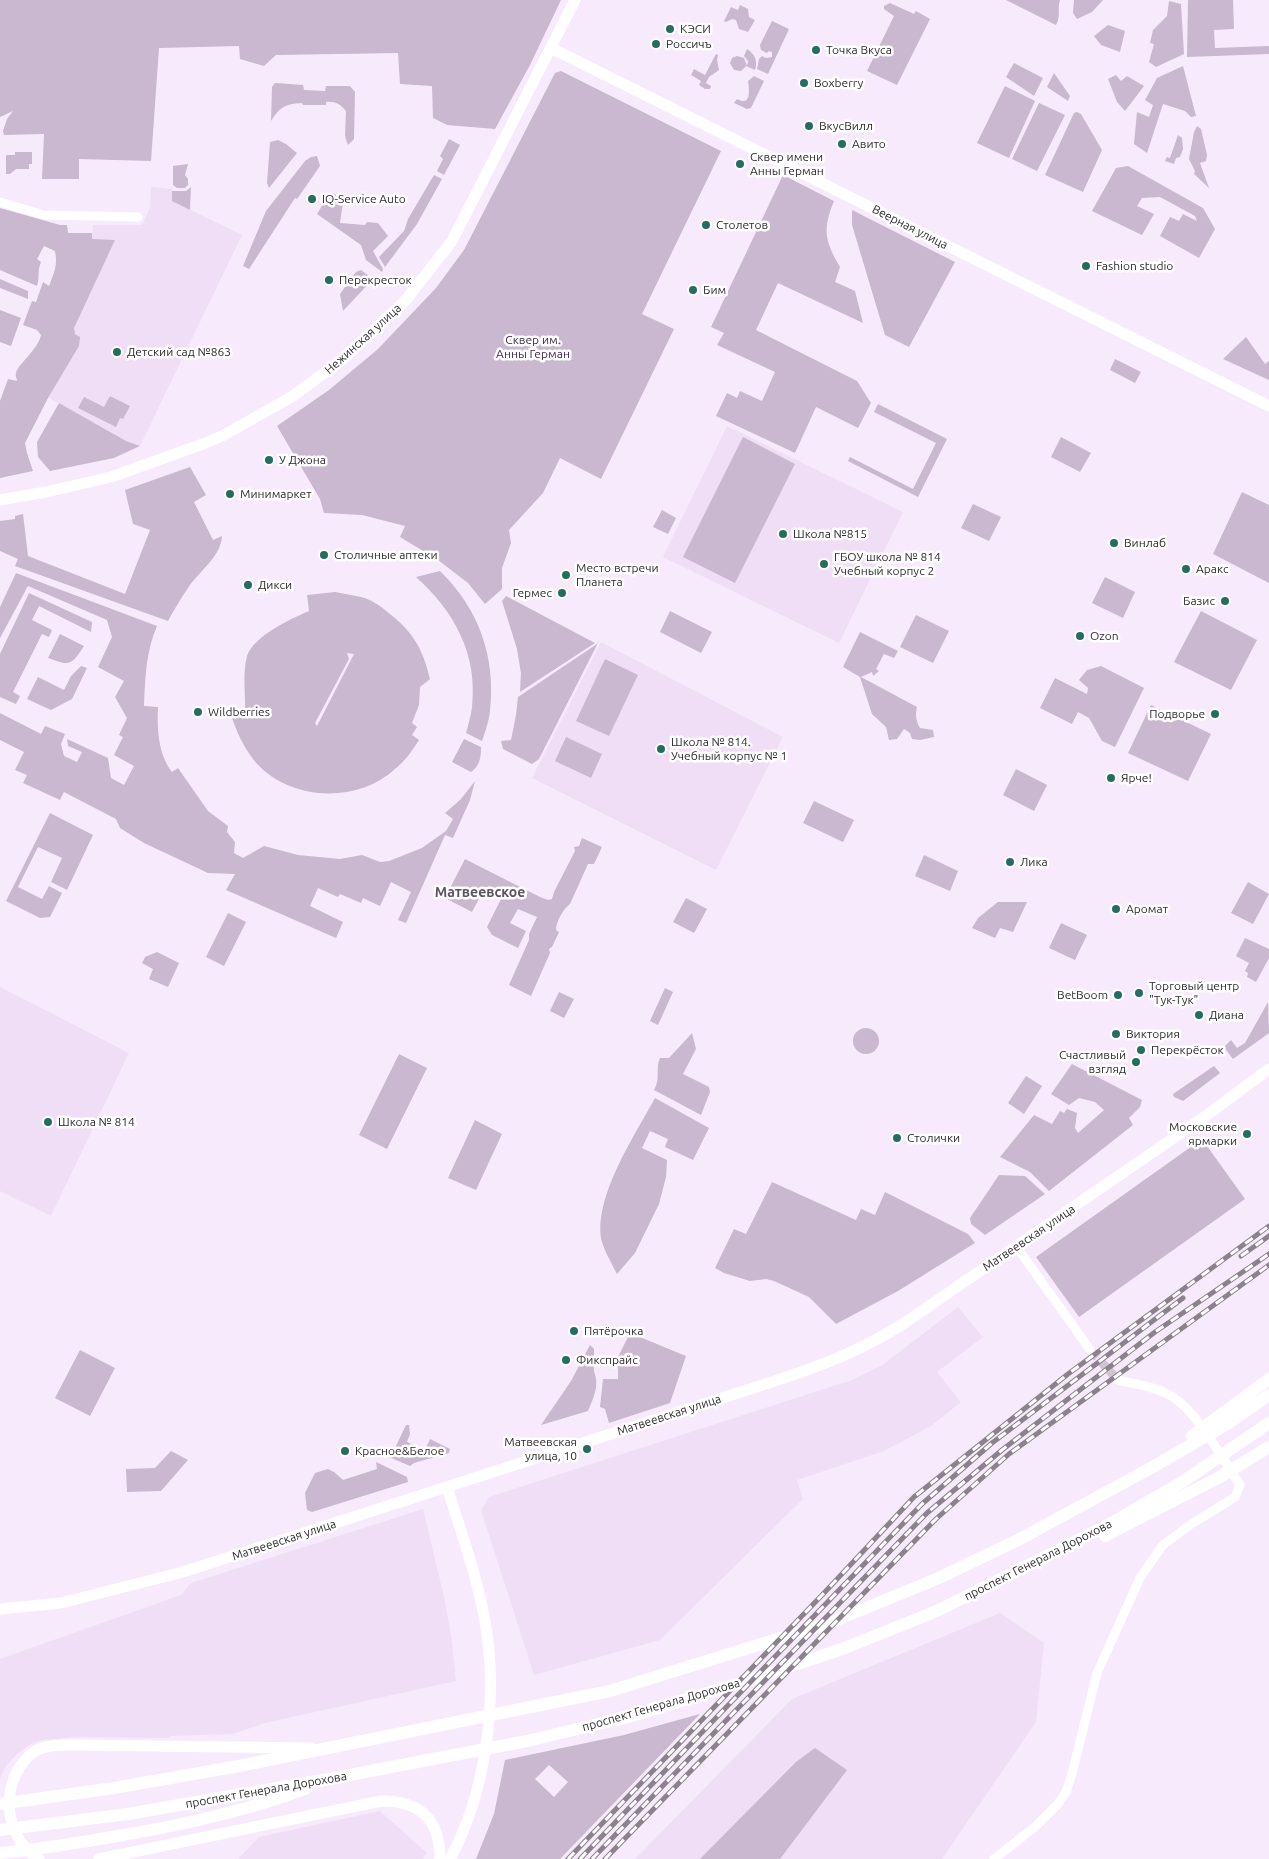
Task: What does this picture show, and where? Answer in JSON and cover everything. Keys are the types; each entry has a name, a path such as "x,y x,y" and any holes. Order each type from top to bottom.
{"main road":[{"path":"1151,1468 1269,1379"},
{"path":"0,1804 114,1788 239,1766 610,1691 829,1623 939,1578 1020,1539 1151,1468 1226,1424 1269,1396"},
{"name":"проспект Генерала Дорохова","path":"0,1830 128,1814 334,1778 527,1741 632,1716 750,1680 836,1651 938,1610 1110,1524 1184,1481 1269,1422"},
{"path":"938,1610 996,1589 1149,1514 1218,1478 1269,1447"},
{"path":"0,1853 148,1831 226,1814 280,1798 334,1778"}],"street":[{"name":"Нежинская улица","path":"0,500 111,477 203,444 293,396 342,360 405,301 452,241 575,0"},
{"name":"Веерная улица","path":"551,48 1269,406"},
{"path":"0,202 44,215 138,217"},
{"name":"Матвеевская улица","path":"0,1609 61,1603 117,1590 240,1554 778,1380 848,1355 886,1335 1207,1115 1269,1069"},
{"path":"1016,1246 1092,1351"},
{"path":"994,1859 1036,1826 1057,1805 1066,1792 1097,1673 1140,1578 1163,1545 1190,1525 1236,1497 1240,1485 1191,1412 1172,1396 1148,1387 1118,1380"},
{"path":"447,1487 480,1598 487,1633 490,1686 488,1730 474,1799 466,1826 450,1859"},
{"path":"39,1859 29,1853 15,1840 3,1813 3,1800 10,1775 25,1758 44,1748 59,1745 328,1748"},
{"path":"98,1859 381,1801 404,1803 419,1810 428,1818 436,1830 439,1840 440,1859"}],"shaded area":[{"name":"Детский сад №863","path":"151,187 172,189 172,201 242,235 140,446 126,441 35,391 92,239 93,225 142,225 150,208"},
{"name":"Школа №815","path":"727,426 903,512 839,643 663,557"},
{"name":"Школа № 814. Учебный корпус № 1","path":"601,642 783,737 716,870 532,778"},
{"name":"Школа № 814","path":"0,987 129,1053 51,1216 0,1191"},
{"path":"958,1307 983,1337 937,1372 961,1402 931,1426 884,1451 797,1480 803,1499 660,1640 534,1675 481,1510 489,1497 852,1380 881,1366"},
{"path":"423,1509 445,1601 456,1681 265,1723 233,1734 171,1736 168,1738 76,1737 41,1740 31,1744 17,1754 6,1766 0,1779 0,1659 181,1595 191,1583"},
{"path":"1000,1613 1044,1643 1036,1722 942,1859 635,1859 792,1699"},
{"path":"380,1811 427,1853 422,1859 238,1859 259,1837"}],"green space":[{"path":"0,0 561,0 530,65 495,129 447,125 433,118 432,86 400,84 398,53 276,55 264,66 240,59 239,46 159,48 151,161 79,159 79,179 42,179 44,134 4,135 3,131 7,119 13,111 0,117"},
{"path":"1006,0 1060,0 1059,16 1056,25"},
{"path":"1074,0 1103,0 1092,12 1077,19 1073,13"},
{"path":"1188,0 1233,0 1234,29 1214,30 1215,48 1269,46 1269,54 1187,57"},
{"path":"1169,1 1181,4 1184,54 1156,67 1149,62 1154,44 1150,43 1153,30 1167,16"},
{"path":"890,3 914,14 916,11 930,19 897,85 867,71 894,16 884,9 884,6"},
{"path":"740,5 748,9 749,17 755,20 748,32 739,29 736,20 724,21 731,7 738,10"},
{"path":"772,21 789,29 768,74 757,69 759,59 762,56 766,58 772,57 772,52 769,51 767,53 761,50 760,45"},
{"path":"1108,25 1125,31 1120,52 1101,45 1094,36"},
{"path":"747,49 755,58 755,70 746,66 741,71 734,70 730,63 732,58 737,56 744,58 747,66 748,61 744,56"},
{"path":"716,54 718,55 719,70 709,77 706,83 711,86 710,89 705,89 699,85 701,81 691,75 694,69 705,75"},
{"path":"1014,63 1043,78 1034,96 1006,77"},
{"path":"1183,66 1196,116 1191,117 1185,111 1163,104 1147,153 1134,144 1137,112 1149,117 1153,105 1145,100 1157,78"},
{"name":"Сквер им. Анны Герман","path":"561,71 721,151 642,314 674,329 601,479 560,458 543,493 509,530 511,543 502,568 502,589 485,604 468,583 438,560 400,537 405,526 362,515 324,513 320,499 277,426 329,390 378,349 436,288 464,250 555,73"},
{"path":"1054,73 1070,96 1068,101 1047,87"},
{"path":"1116,75 1121,81 1127,76 1144,86 1125,111 1117,102 1108,79"},
{"path":"754,76 764,81 751,108 747,109 734,103 737,99 745,101 747,99 749,92 748,81"},
{"path":"275,83 303,85 304,90 325,91 326,86 350,86 355,92 354,139 348,145 345,136 346,111 335,103 326,102 326,105 303,105 302,103 287,105 277,112 271,121 272,87"},
{"path":"1005,86 1035,101 1009,158 977,143"},
{"path":"1039,103 1065,115 1037,171 1012,159"},
{"path":"1074,113 1081,114 1102,150 1083,192 1045,175"},
{"path":"1197,126 1201,129 1207,155 1206,161 1200,163 1209,188 1194,174 1195,171 1189,159 1194,132"},
{"path":"1178,135 1182,138 1183,149 1180,157 1176,158 1174,164 1165,161 1167,157 1170,158"},
{"path":"449,139 460,145 444,175 437,171 443,159 440,156"},
{"path":"278,140 297,153 269,188 267,183 270,142"},
{"path":"15,152 32,152 32,164 29,164 29,169 16,169 10,174 6,174 6,155 15,155"},
{"path":"317,156 320,166 297,199 295,198 249,269 243,266 266,211 305,161"},
{"path":"188,164 185,175 188,179 188,185 185,188 177,188 173,185 173,166"},
{"path":"1128,166 1203,208 1215,229 1199,258 1160,236 1170,217 1179,221 1183,214 1197,221 1195,216 1160,197 1142,198 1137,206 1154,214 1142,235 1092,211 1116,168"},
{"path":"434,175 442,179 417,224 385,267 379,257 404,231 408,219"},
{"path":"783,175 834,201 828,220 827,235 831,250 840,267 835,282 855,291 863,323 778,283 756,330 857,381 871,403 858,428 816,407 795,453 716,416 727,393 737,398 740,391 762,401 775,372 717,345 724,333 711,327"},
{"path":"191,187 190,210 172,201 172,191 186,191"},
{"path":"335,194 343,202 340,223 365,225 367,222 378,223 388,236 373,251 383,269 382,272 366,260 361,245 317,214 323,204 322,196"},
{"path":"0,208 60,225 67,225 68,233 92,233 92,239 115,240 74,328 75,334 80,337 79,346 48,398 25,443 33,471 0,478 0,401 8,379 17,381 17,370 39,341 41,335 37,330 23,325 32,301 36,302 43,282 49,286 56,261 55,251 44,246 37,259 41,262 37,286 0,270"},
{"path":"852,210 955,262 909,347 885,335 852,225"},
{"path":"361,270 373,279 343,311 340,294 356,272"},
{"path":"0,279 28,291 28,299 0,288"},
{"path":"0,310 21,318 11,346 0,342"},
{"path":"1246,337 1265,364 1269,361 1269,380 1223,359"},
{"path":"1115,359 1141,372 1135,383 1110,370"},
{"path":"110,396 130,406 123,419 120,418 116,427 78,408 84,397 104,407"},
{"path":"59,403 126,441 140,446 114,458 50,471 38,457 37,442"},
{"path":"878,404 947,439 918,497 848,461 850,457 913,489 936,443 874,412"},
{"path":"743,437 795,464 735,583 683,557"},
{"path":"1061,437 1091,453 1080,472 1051,457"},
{"path":"190,467 206,495 194,502 213,540 222,536 221,544 214,557 188,588 168,621 15,566 18,559 0,551 0,521 15,519 15,516 23,514 28,556 125,594 150,530 133,524 125,490"},
{"path":"1242,492 1269,505 1269,583 1213,554"},
{"path":"973,504 1001,517 989,541 961,528"},
{"path":"662,510 676,518 668,534 653,527"},
{"path":"440,571 454,586 475,618 487,653 491,691 489,715 482,741 466,733 472,710 473,688 467,652 452,619 442,604 416,577"},
{"path":"16,573 157,626 148,655 144,706 158,707 159,741 167,765 172,772 178,768 208,811 228,826 227,832 235,842 234,853 243,858 264,846 298,855 340,859 362,855 380,862 389,861 422,848 446,831 453,819 445,813 461,799 475,781 470,800 453,838 445,835 406,923 398,920 411,892 391,882 380,906 363,898 361,903 340,894 338,897 318,888 310,906 343,922 336,938 226,890 235,874 208,873 144,843 120,828 116,819 64,792 60,800 23,783 27,775 15,770 24,752 0,740 0,713 41,734 45,726 65,734 61,744 64,756 77,762 82,752 68,746 67,739 108,758 111,778 124,785 134,766 114,755 123,737 119,735 127,718 115,697 124,681 98,667 112,637 107,620 28,586 0,638 0,607"},
{"path":"1105,577 1135,592 1123,618 1092,603"},
{"path":"335,592 361,597 377,604 399,622 412,636 421,651 430,679 420,687 419,705 412,723 417,727 412,735 419,740 408,756 395,769 379,781 361,789 342,793 322,793 302,790 284,783 267,773 253,759 241,740 232,718 245,715 245,671 247,656 251,649 274,629 309,611 307,595","holes":["347,653 354,654 317,726 315,723 349,659"]},
{"path":"29,593 92,622 91,632 39,606 32,620 52,630 49,637 42,634 13,692 20,696 16,704 0,697 0,654"},
{"path":"506,596 595,643 520,692 521,673 517,649 502,601"},
{"path":"670,611 712,632 701,653 660,632"},
{"path":"1201,611 1257,640 1231,690 1174,662"},
{"path":"916,615 949,631 933,663 900,647"},
{"path":"860,632 898,651 894,658 884,654 876,669 879,671 873,676 872,672 861,677 917,707 916,718 920,728 933,730 934,737 920,740 912,739 910,733 904,729 897,739 889,740 886,727 872,714 860,677 843,667"},
{"path":"60,634 84,646 73,661 66,663 48,658"},
{"path":"600,639 539,759 532,764 503,749 501,741 511,740 518,697 597,644"},
{"path":"605,659 638,675 609,736 576,721"},
{"path":"81,666 87,668 72,699 51,710 27,699 38,677 64,690 71,676"},
{"path":"1101,666 1144,688 1115,747 1102,741 1089,718 1078,712 1072,724 1040,708 1055,678 1087,694 1088,688 1079,680 1087,670"},
{"path":"1151,705 1211,734 1188,781 1128,753"},
{"path":"566,737 602,754 591,778 555,761"},
{"path":"464,739 481,747 479,761 471,772 452,762"},
{"path":"1016,769 1047,785 1034,811 1003,795"},
{"path":"814,801 854,820 843,842 803,823"},
{"path":"50,813 93,835 67,890 51,882 62,858 38,847 18,887 42,899 49,886 62,893 50,917 40,918 6,901"},
{"path":"582,838 602,847 594,864 588,864 570,904 559,920 556,930 559,932 552,947 549,949 550,953 531,996 509,985 537,917 518,909 510,923 526,931 518,948 492,935 487,927 501,899 483,891 472,912 445,898 465,859 540,897 548,900 552,899 575,851 574,847 579,846"},
{"path":"924,855 958,871 950,891 915,876"},
{"path":"1248,882 1269,894 1253,924 1231,913"},
{"path":"686,898 707,909 694,933 673,922"},
{"path":"998,902 1027,902 1013,932 1000,928 995,938 972,928 978,918"},
{"path":"228,913 246,922 224,966 206,957"},
{"path":"1061,923 1087,935 1075,960 1049,948"},
{"path":"1245,938 1269,949 1269,958 1256,982 1247,977 1248,973 1245,971 1249,963 1236,956"},
{"path":"157,952 179,963 168,987 149,979 153,969 142,963 145,957"},
{"path":"665,988 673,992 658,1025 650,1021"},
{"path":"559,992 574,999 564,1018 550,1011"},
{"path":"1268,1002 1269,1033 1233,1059 1224,1047 1231,1040 1237,1048 1245,1043"},
{"path":"866,1028 875,1032 879,1041 875,1050 866,1054 857,1050 853,1041 857,1032"},
{"path":"692,1033 696,1049 683,1074 709,1087 710,1092 701,1115 654,1090 660,1058 669,1058"},
{"path":"399,1054 427,1068 387,1149 359,1135"},
{"path":"1072,1064 1142,1100 1140,1107 1129,1118 1133,1125 1049,1191 1030,1172 1000,1157 1034,1115 1052,1124 1060,1111 1064,1113 1067,1109 1077,1113 1075,1128 1078,1133 1104,1110 1095,1102 1079,1098 1069,1105 1051,1094"},
{"path":"1214,1066 1220,1073 1183,1101 1174,1097 1173,1094"},
{"path":"1026,1076 1042,1086 1024,1114 1008,1103"},
{"path":"655,1098 709,1128 693,1160 665,1147 668,1139 650,1131 642,1148 667,1160 666,1177 659,1204 635,1253 617,1274 602,1242 603,1207 617,1168"},
{"path":"475,1120 502,1134 476,1190 448,1178"},
{"path":"1202,1139 1245,1199 1079,1317 1036,1257"},
{"path":"999,1175 1025,1176 1045,1194 985,1235 971,1224 970,1218"},
{"path":"772,1182 856,1220 861,1209 875,1215 885,1192 968,1234 975,1243 898,1291 836,1324 809,1297 774,1281 766,1279 750,1281 724,1273 715,1268 734,1229 746,1234"},
{"path":"630,1333 686,1356 670,1403 609,1423 605,1409 600,1407 603,1379 618,1379 618,1357"},
{"path":"590,1345 594,1349 596,1382 595,1392 588,1411 541,1425 571,1381"},
{"path":"80,1350 115,1368 90,1416 55,1398"},
{"path":"406,1425 409,1425 410,1434 407,1442 425,1450 430,1439 450,1449 449,1453 414,1463 410,1466 389,1457 382,1451 384,1448 411,1455 412,1453 396,1446"},
{"path":"171,1451 188,1460 161,1491 127,1492 126,1469 155,1468"},
{"path":"376,1462 407,1477 408,1482 312,1512 307,1510 305,1493 315,1473 328,1469 343,1480 377,1469"},
{"path":"700,1714 560,1859 476,1859 494,1814 505,1760 624,1735","holes":["549,1765 568,1782 554,1797 535,1779"]},
{"path":"815,1748 847,1770 780,1859 700,1859 796,1762"}],"tunnel":[{"path":"1091,1351 1118,1380"}],"railway":[{"path":"568,1859 914,1497 1068,1374 1269,1226"},
{"path":"1241,1256 1269,1236"},
{"path":"592,1859 927,1513 1002,1450 1155,1332 1269,1254"},
{"path":"605,1859 936,1519 1009,1454 1269,1265"},
{"path":"580,1859 922,1504 992,1443 1183,1298"}],"place":[{"name":"КЭСИ","path":"670,29"},
{"name":"Россичъ","path":"656,44"},
{"name":"Точка Вкуса","path":"816,50"},
{"name":"Boxberry","path":"804,83"},
{"name":"ВкусВилл","path":"809,126"},
{"name":"Авито","path":"842,144"},
{"name":"Сквер имени Анны Герман","path":"740,164"},
{"name":"IQ-Service Auto","path":"312,199"},
{"name":"Столетов","path":"706,225"},
{"name":"Fashion studio","path":"1086,266"},
{"name":"Перекресток","path":"329,280"},
{"name":"Бим","path":"693,290"},
{"name":"Детский сад №863","path":"117,352"},
{"name":"У Джона","path":"269,460"},
{"name":"Минимаркет","path":"230,494"},
{"name":"Школа №815","path":"783,534"},
{"name":"Винлаб","path":"1114,543"},
{"name":"Столичные аптеки","path":"324,555"},
{"name":"ГБОУ школа № 814 Учебный корпус 2","path":"824,564"},
{"name":"Аракс","path":"1186,569"},
{"name":"Место встречи Планета","path":"566,575"},
{"name":"Дикси","path":"248,585"},
{"name":"Гермес","path":"562,593"},
{"name":"Базис","path":"1225,601"},
{"name":"Ozon","path":"1080,636"},
{"name":"Wildberries","path":"198,712"},
{"name":"Подворье","path":"1215,714"},
{"name":"Школа № 814. Учебный корпус № 1","path":"661,749"},
{"name":"Ярче!","path":"1111,778"},
{"name":"Лика","path":"1010,862"},
{"name":"Аромат","path":"1116,909"},
{"name":"Торговый центр \"Тук-Тук\"","path":"1139,993"},
{"name":"BetBoom","path":"1118,995"},
{"name":"Диана","path":"1199,1015"},
{"name":"Виктория","path":"1116,1034"},
{"name":"Перекрёсток","path":"1141,1050"},
{"name":"Счастливый взгляд","path":"1136,1062"},
{"name":"Школа № 814","path":"48,1122"},
{"name":"Московские ярмарки","path":"1247,1134"},
{"name":"Столички","path":"897,1138"},
{"name":"Пятёрочка","path":"574,1331"},
{"name":"Фикспрайс","path":"566,1360"},
{"name":"Матвеевская улица, 10","path":"587,1449"},
{"name":"Красное&Белое","path":"345,1451"}],"district":[{"name":"Матвеевское","path":"480,892"}]}
